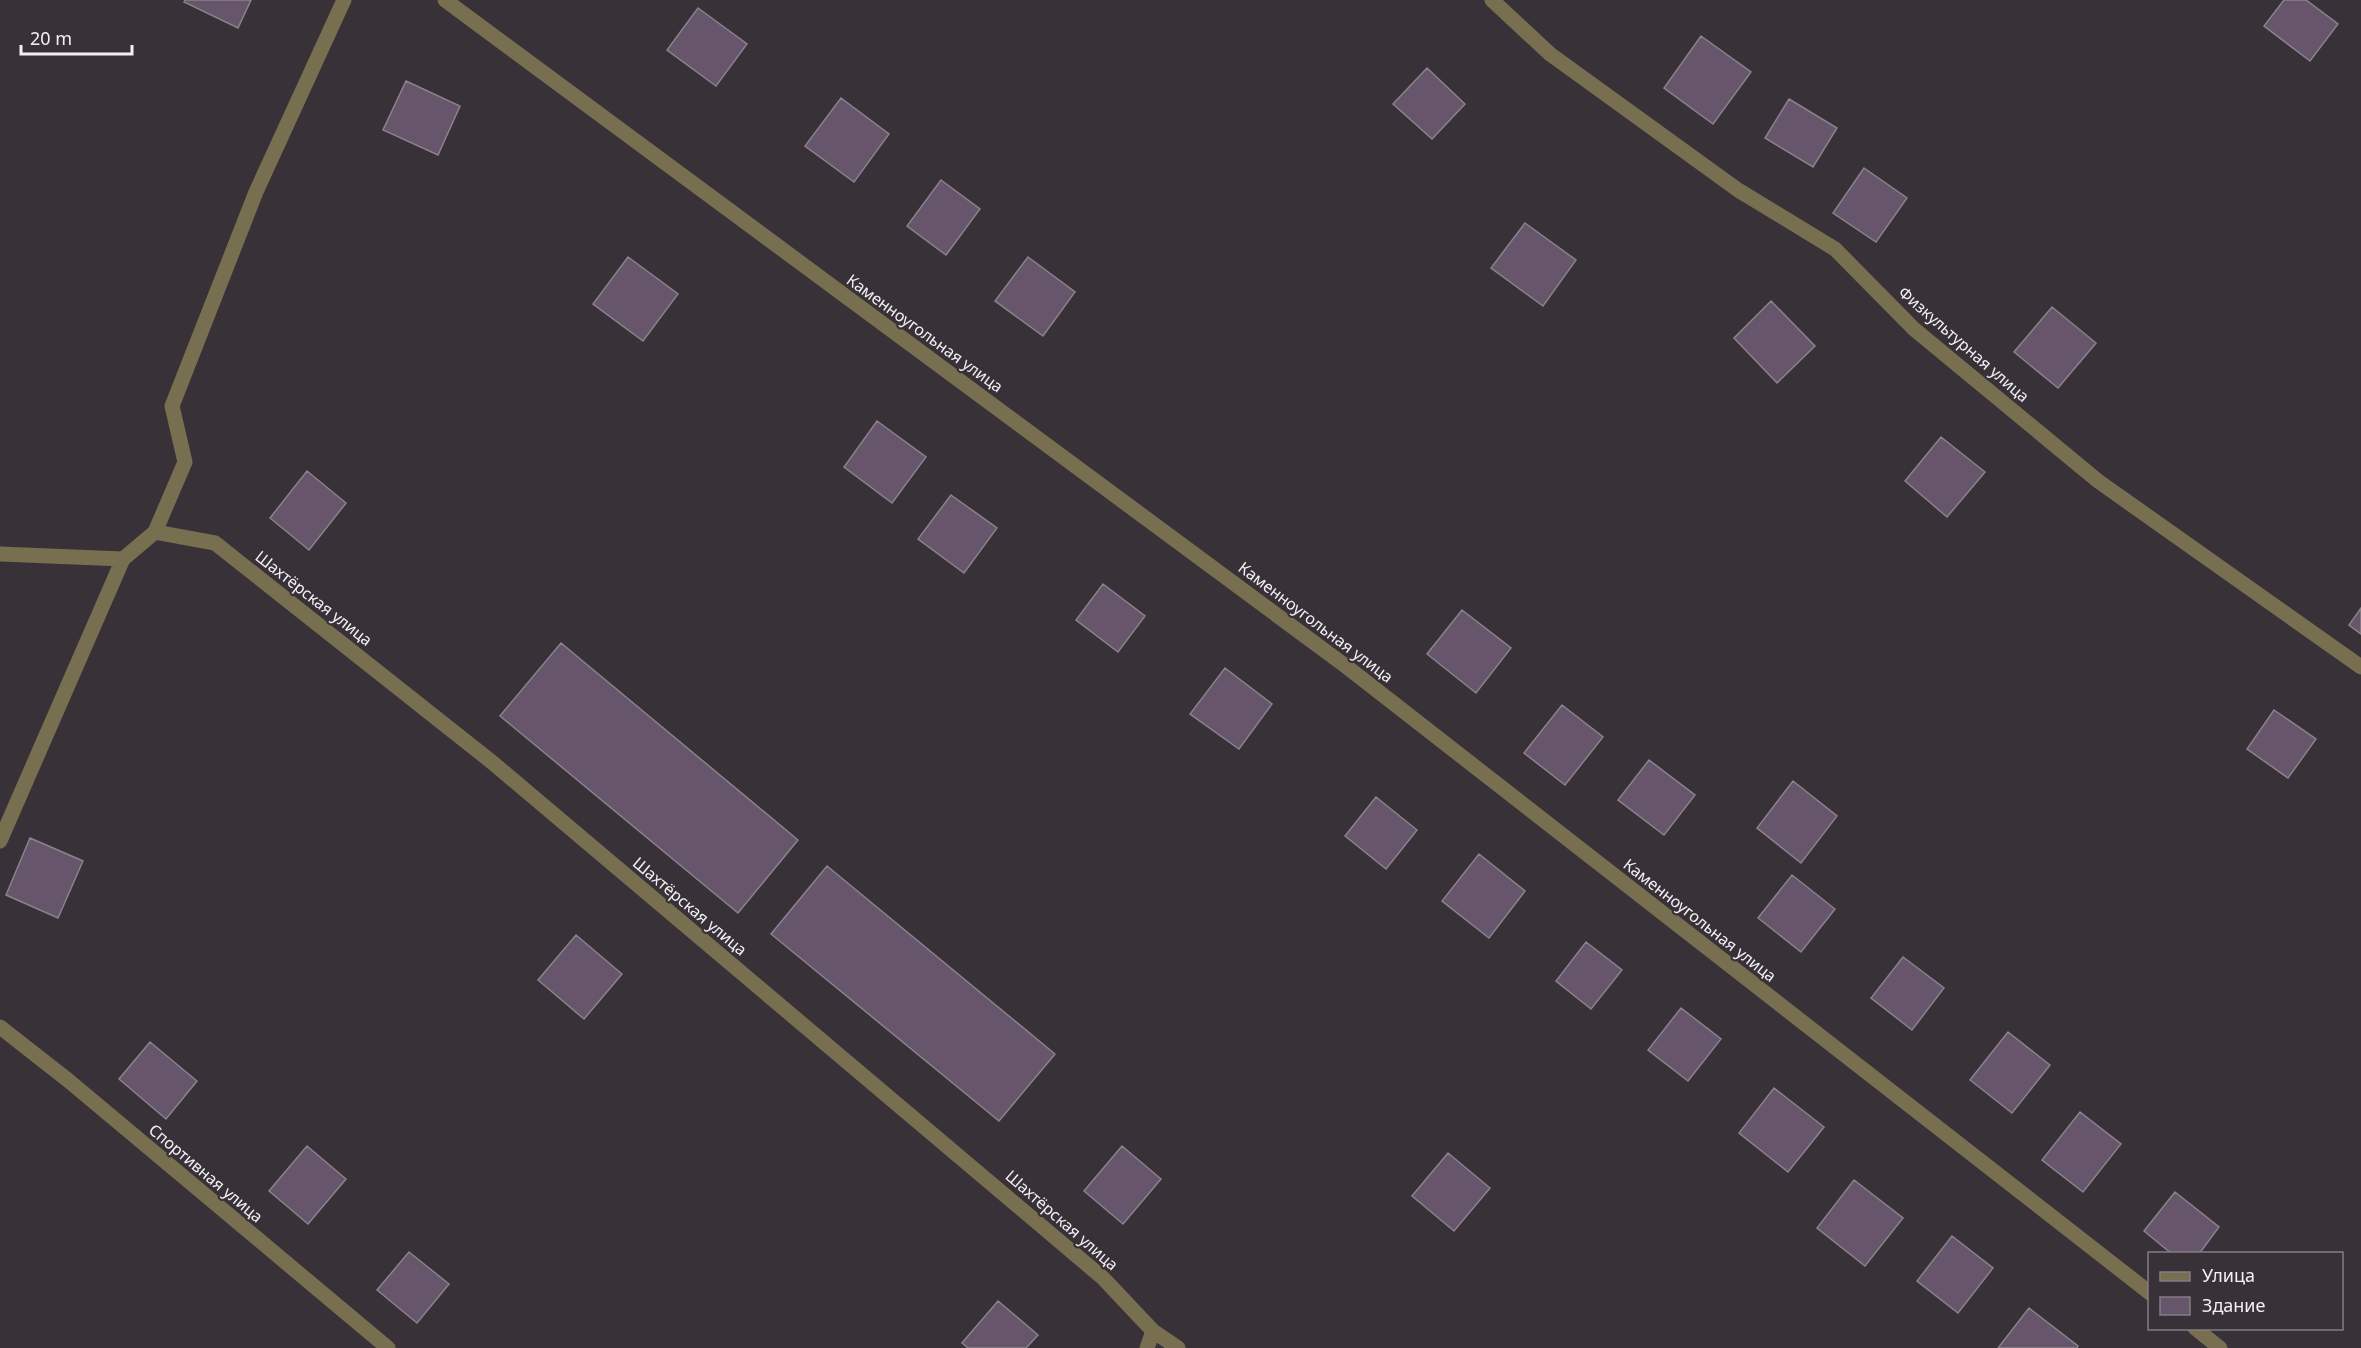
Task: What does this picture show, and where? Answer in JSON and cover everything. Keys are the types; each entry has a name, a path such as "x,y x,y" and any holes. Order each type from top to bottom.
{"street":[{"path":"0,841 123,559 155,532 185,462 172,406 256,192 344,0"},
{"name":"Каменноугольная улица","path":"445,0 1347,667 2148,1291"},
{"name":"Физкультурная улица","path":"1492,0 1550,54 1587,81 1738,190 1835,249 1914,329 2098,481 2361,667"},
{"name":"Шахтёрская улица","path":"155,532 215,543 493,763 1103,1278 1153,1331 1178,1348"},
{"path":"0,554 123,559"},
{"name":"Спортивная улица","path":"0,1027 69,1081 388,1348"},
{"path":"2196,1330 2220,1348"},
{"path":"1147,1348 1153,1331"}],"building":[{"path":"185,0 251,0 238,28 184,2"},
{"path":"2284,0 2306,0 2338,24 2310,61 2264,26"},
{"path":"698,8 747,44 716,86 667,50"},
{"path":"1701,36 1751,72 1713,124 1664,88"},
{"path":"1427,68 1465,104 1432,139 1393,104"},
{"path":"406,81 460,106 438,155 383,130"},
{"path":"841,98 889,134 854,182 805,146"},
{"path":"1789,99 1837,128 1813,167 1765,138"},
{"path":"1864,168 1907,198 1876,242 1833,213"},
{"path":"941,180 980,209 946,255 907,226"},
{"path":"1525,223 1576,260 1543,306 1491,268"},
{"path":"628,257 678,294 643,341 593,304"},
{"path":"1028,257 1075,292 1043,336 995,301"},
{"path":"1771,301 1815,346 1777,383 1734,338"},
{"path":"2052,307 2096,343 2058,388 2014,352"},
{"path":"877,421 926,457 892,503 844,467"},
{"path":"1941,437 1985,472 1947,517 1905,481"},
{"path":"307,471 346,503 309,550 270,518"},
{"path":"951,495 997,528 964,573 918,539"},
{"path":"1103,584 1145,616 1118,652 1076,620"},
{"path":"2361,608 2361,634 2349,625"},
{"path":"1462,610 1511,648 1476,693 1427,654"},
{"path":"561,643 798,840 738,913 500,716"},
{"path":"1225,668 1272,704 1239,749 1190,714"},
{"path":"1562,705 1603,737 1565,785 1524,753"},
{"path":"2274,710 2316,739 2288,778 2247,749"},
{"path":"1649,760 1695,795 1664,835 1618,800"},
{"path":"1793,781 1837,816 1801,863 1757,828"},
{"path":"1376,797 1417,830 1386,869 1345,836"},
{"path":"30,838 83,861 58,918 6,895"},
{"path":"1479,854 1525,891 1489,938 1442,901"},
{"path":"827,866 1055,1054 999,1121 771,934"},
{"path":"1792,875 1835,909 1801,952 1758,918"},
{"path":"576,935 622,974 584,1019 538,980"},
{"path":"1586,942 1622,970 1591,1009 1556,981"},
{"path":"1903,957 1944,988 1912,1030 1871,998"},
{"path":"1681,1008 1721,1039 1688,1081 1648,1050"},
{"path":"2008,1032 2050,1065 2012,1113 1970,1080"},
{"path":"150,1042 197,1081 166,1119 119,1079"},
{"path":"1774,1088 1824,1127 1788,1172 1739,1133"},
{"path":"2080,1112 2121,1144 2083,1192 2042,1160"},
{"path":"307,1146 346,1179 308,1224 269,1191"},
{"path":"1122,1146 1161,1179 1123,1224 1084,1191"},
{"path":"1448,1153 1490,1188 1454,1231 1412,1196"},
{"path":"1854,1180 1903,1218 1865,1266 1817,1228"},
{"path":"2175,1192 2219,1227 2200,1252 2170,1252 2144,1231"},
{"path":"1952,1236 1993,1268 1958,1313 1917,1281"},
{"path":"409,1252 449,1284 417,1323 377,1290"},
{"path":"998,1301 1038,1335 1026,1348 968,1348 962,1343"},
{"path":"2029,1308 2078,1346 2077,1348 1998,1348"}]}
